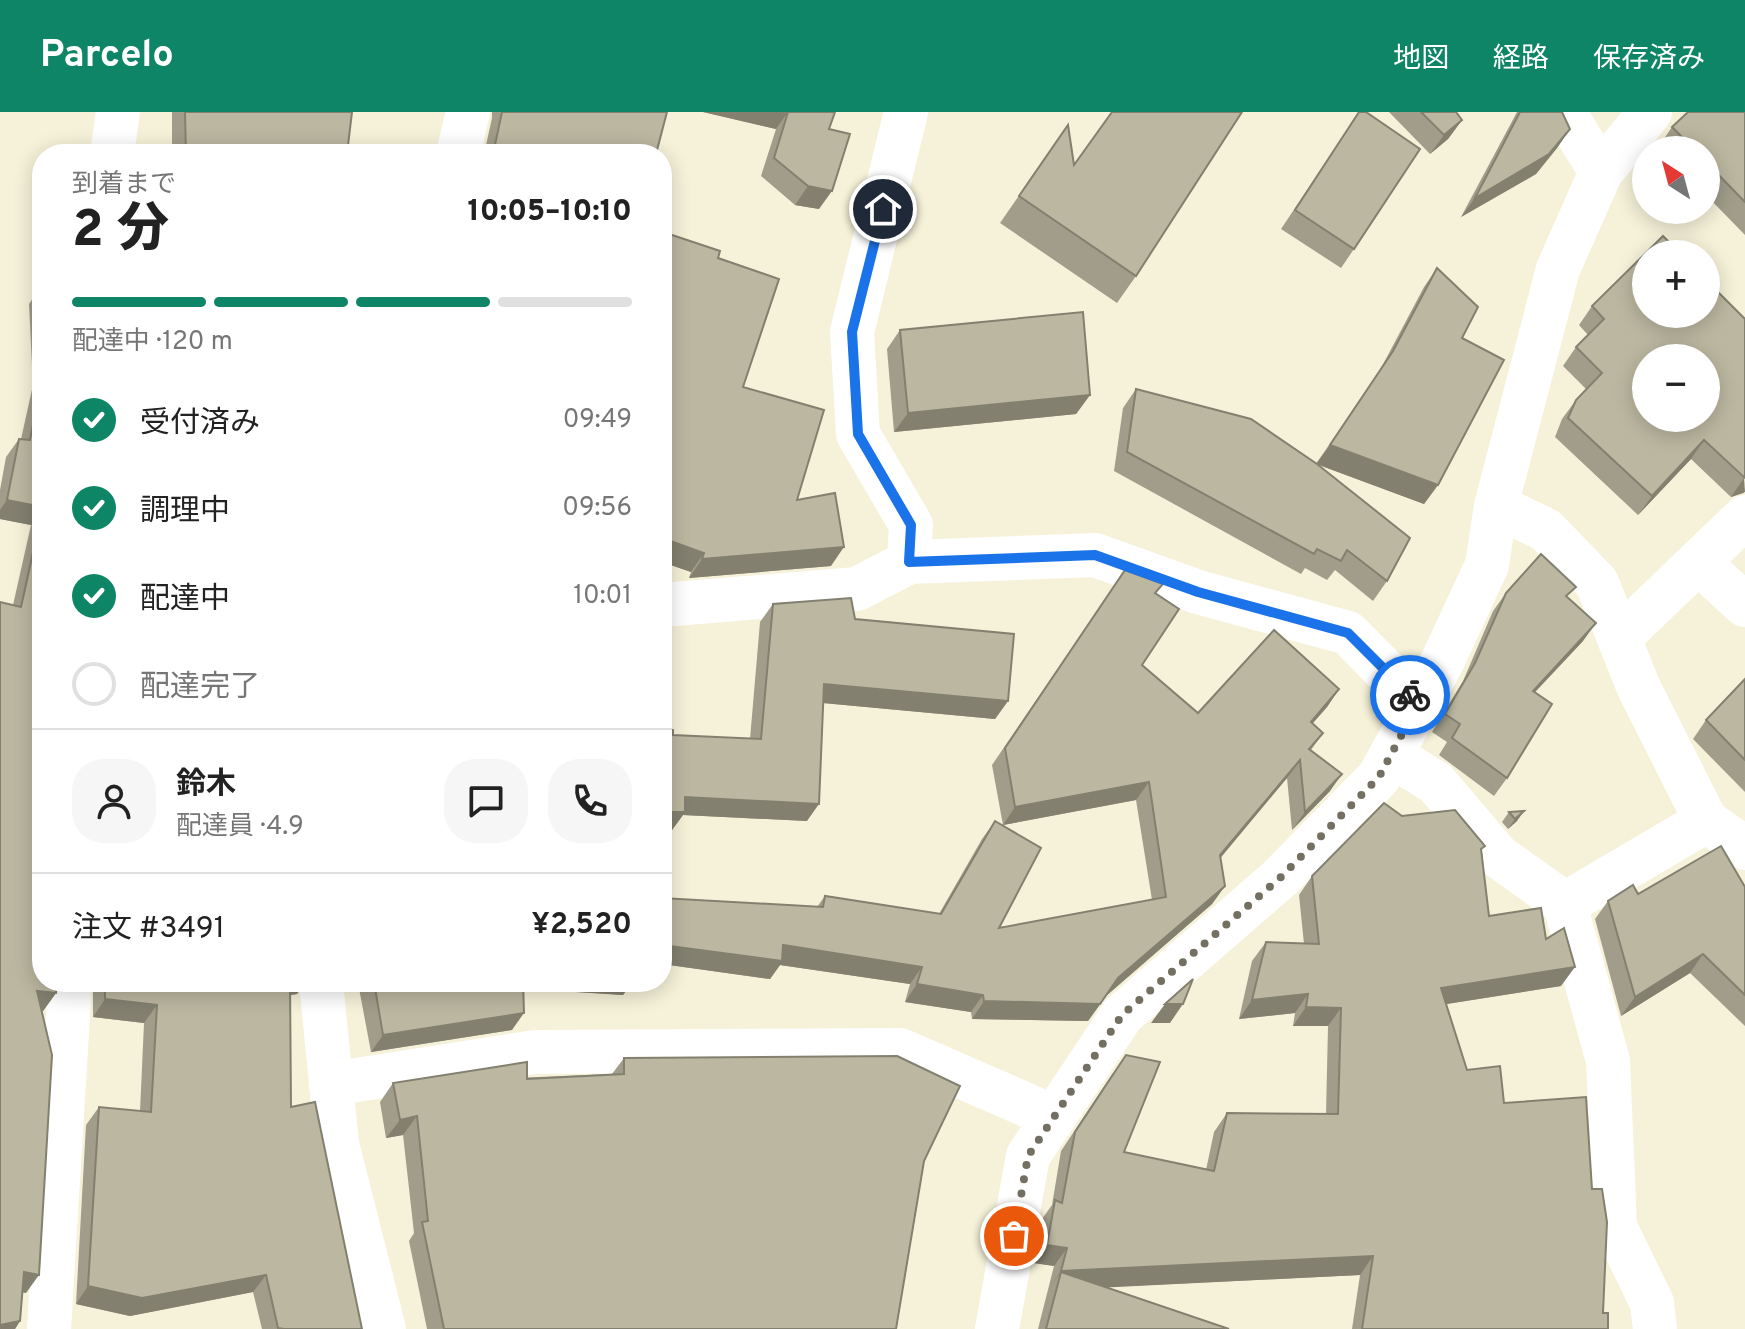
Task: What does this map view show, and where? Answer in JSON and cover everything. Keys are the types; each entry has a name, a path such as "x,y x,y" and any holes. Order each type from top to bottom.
{"street":[{"path":"113,144 118,112"},
{"path":"460,144 468,112"},
{"path":"906,112 852,332 858,434 911,525 909,562"},
{"path":"1564,112 1601,172"},
{"path":"997,1329 1028,1156 1122,1015 1280,878 1379,777 1442,662 1487,565 1496,506 1558,269 1601,172 1650,112"},
{"path":"1496,506 1546,530 1597,583 1638,686 1706,821 1745,848"},
{"path":"1619,638 1745,517"},
{"path":"672,604 857,589 909,562 1095,555 1198,592 1348,633 1418,704"},
{"path":"1698,562 1745,605"},
{"path":"1391,755 1436,783 1498,856 1565,904 1608,1061 1615,1227 1652,1303 1655,1329"},
{"path":"1565,904 1706,821"},
{"path":"49,1329 69,992"},
{"path":"322,992 337,1144 384,1329"},
{"path":"331,1084 535,1052 900,1050 1054,1117"}],"building":[{"path":"185,112 352,112 348,144 186,144"},
{"path":"502,112 667,112 659,144 495,144"},
{"path":"788,112 835,112 829,129 850,134 832,191 808,186 774,158"},
{"path":"1112,112 1242,112 1136,276 1019,196 1068,125 1074,165"},
{"path":"1359,112 1366,112 1420,149 1354,249 1295,210"},
{"path":"1421,112 1456,112 1462,120 1444,135"},
{"path":"1520,112 1562,112 1570,129 1549,154 1475,198"},
{"path":"1688,112 1745,112 1745,202 1720,176 1720,136 1681,136 1672,127"},
{"path":"672,235 720,251 718,258 779,279 743,387 824,410 797,500 835,493 844,547 702,559 704,553 672,542"},
{"path":"1632,267 1632,328 1720,328 1720,294 1745,319 1745,478 1704,440 1652,496 1568,418 1576,400 1602,373 1576,347 1604,319 1592,306"},
{"path":"1437,268 1478,307 1462,338 1504,360 1438,485 1330,445 1393,351"},
{"path":"1083,312 1090,395 908,413 900,330"},
{"path":"1136,389 1251,419 1317,464 1410,538 1387,581 1347,550 1341,561 1317,549 1314,554 1127,452"},
{"path":"32,430 32,505 7,500 19,439 30,440"},
{"path":"1541,554 1576,587 1566,596 1596,623 1533,691 1552,704 1507,778 1452,738 1460,724 1445,714 1475,663 1506,593"},
{"path":"32,557 32,992 37,992 52,1055 39,1275 24,1272 20,1321 0,1325 0,602 21,607"},
{"path":"1125,570 1163,584 1155,593 1179,609 1142,665 1198,713 1274,630 1339,689 1311,722 1323,733 1309,749 1342,774 1305,812 1300,760 1220,855 1225,886 1118,978 1100,1004 984,1001 983,995 917,984 922,967 783,945 782,961 672,946 672,899 823,907 825,896 941,914 995,821 1041,848 999,928 1166,897 1149,782 1015,807 1005,748"},
{"path":"851,598 855,619 1014,634 1008,701 824,684 819,804 685,797 685,812 672,812 672,730 673,735 761,739 773,604"},
{"path":"1745,679 1745,760 1706,720"},
{"path":"1384,803 1402,816 1455,810 1485,846 1481,849 1489,916 1541,908 1546,939 1564,928 1575,967 1441,988 1467,1070 1500,1066 1504,1103 1586,1097 1592,1189 1602,1189 1607,1222 1603,1313 1608,1313 1608,1329 1362,1329 1373,1256 1061,1271 1067,1248 1047,1245 1055,1200 1062,1203 1075,1132 1126,1055 1160,1062 1124,1152 1214,1171 1227,1113 1338,1114 1341,1008 1306,1007 1308,994 1252,1000 1266,942 1319,944 1312,876"},
{"path":"1524,811 1515,819 1509,812"},
{"path":"1721,846 1745,887 1745,995 1703,954 1635,997 1608,901 1633,885 1638,894"},
{"path":"1193,979 1183,1004 1165,1004"},
{"path":"105,992 290,992 291,1107 315,1102 362,1329 278,1328 266,1275 142,1298 88,1286 99,1107 151,1112 157,1005 105,999"},
{"path":"376,992 523,992 524,1013 383,1035"},
{"path":"897,1056 960,1086 924,1161 896,1329 444,1329 422,1222 428,1221 417,1116 400,1120 393,1083 527,1062 527,1079 624,1074 624,1058"},
{"path":"1061,1272 1229,1329 1046,1329"}],"way so far":[{"path":"1014,1236 1028,1156 1122,1015 1280,878 1379,777 1418,704 1410,695"}],"route":[{"path":"883,209 852,332 858,434 911,525 909,562 1095,555 1198,592 1348,633 1410,695"}]}
